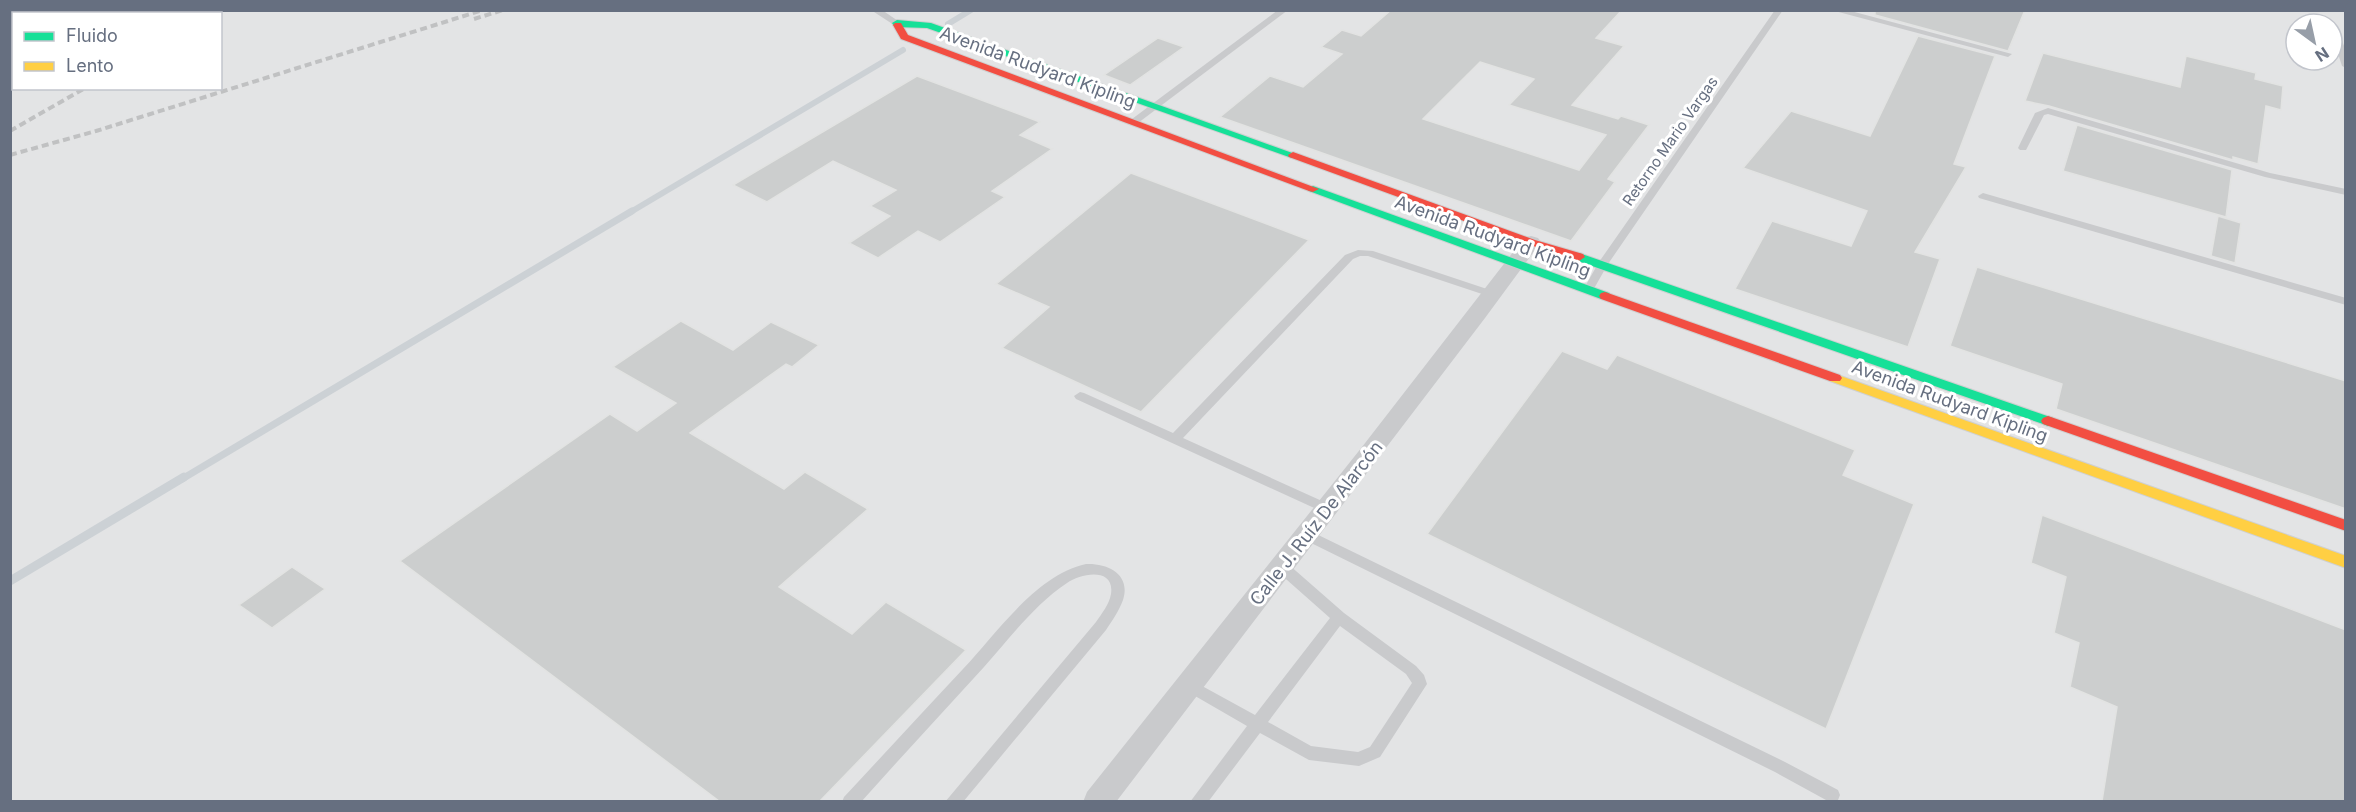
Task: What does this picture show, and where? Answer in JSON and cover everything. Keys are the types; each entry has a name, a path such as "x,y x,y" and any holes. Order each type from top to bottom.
{"street":[{"name":"Avenida Rudyard Kipling","path":"897,23 928,25 1157,105 1532,242 1603,264 2346,526"},
{"name":"Avenida Rudyard Kipling","path":"897,23 904,37 948,54 1135,121 1516,264 2346,561"},
{"path":"948,54 969,41"},
{"name":"Calle J. Ruíz De Alarcón","path":"1098,801 1308,536 1532,242"}],"lane":[{"path":"875,10 897,23"},
{"path":"1135,121 1284,10"},
{"name":"Retorno Mario Vargas","path":"1588,290 1603,264 1779,10"},
{"path":"1835,10 2008,54"},
{"path":"2023,148 2040,113 2048,111 2268,175 2346,192"},
{"path":"1983,196 2346,302"},
{"path":"1175,439 1349,257 1358,253 1370,253 1492,294"},
{"path":"1080,396 1328,509"},
{"path":"1308,536 1832,795"},
{"path":"850,801 1018,620 1063,578 1081,569 1097,567 1112,576 1118,587 1116,603 1101,626 953,801"},
{"path":"1188,685 1309,753 1359,759 1375,752 1420,684 1419,680 1411,670 1339,617 1283,568"},
{"path":"1198,801 1339,617"}],"shaded area":[{"path":"11,11 2345,11 2345,801 11,801"}],"building":[{"path":"1391,10 1622,10 1596,38 1624,46 1572,105 1618,119 1621,116 1649,125 1608,179 1615,182 1571,241 1220,117 1270,76 1303,87 1342,54 1321,47 1342,30 1361,36","holes":["1480,62 1534,79 1509,105 1606,135 1579,170 1423,119"]},
{"path":"1875,10 2025,10 2008,51 1875,15"},
{"path":"1918,36 1995,56 1954,164 1966,167 1915,252 1940,259 1908,347 1735,289 1772,221 1851,246 1867,211 1743,168 1791,111 1870,136"},
{"path":"1158,38 1184,47 1130,85 1104,75"},
{"path":"2043,53 2180,87 2186,56 2256,73 2255,79 2283,86 2281,110 2266,106 2258,164 2233,157 2233,160 2025,101"},
{"path":"917,76 1040,122 1020,135 1052,149 992,191 1005,197 940,242 918,231 878,258 849,243 890,216 870,206 896,190 833,161 767,202 733,185"},
{"path":"2077,125 2232,170 2226,217 2063,171"},
{"path":"1131,173 1309,240 1141,412 1002,348 1049,307 996,284"},
{"path":"2218,216 2241,223 2235,263 2211,256"},
{"path":"1977,267 2346,381 2346,509 2056,409 2062,384 1950,346"},
{"path":"681,321 733,350 771,322 819,345 792,367 786,364 690,433 784,489 805,472 868,509 779,587 852,634 886,602 966,650 820,801 719,801 400,561 610,414 637,431 676,403 613,367"},
{"path":"1562,351 1607,369 1617,355 1855,450 1843,475 1914,504 1826,729 1427,534"},
{"path":"2042,515 2346,630 2346,801 2102,801 2117,707 2070,687 2079,643 2054,633 2066,577 2031,563"},
{"path":"292,567 325,589 272,628 239,605"}],"waterway":[{"path":"948,24 971,10"},
{"path":"629,213 903,50"},
{"path":"182,479 632,211"},
{"path":"10,581 184,477"}],"railway":[{"path":"10,155 96,131 483,10"},
{"path":"474,19 503,10"},
{"path":"10,131 82,90"}],"traffic: fast":[{"path":"898,25 897,23 928,25 1293,155"},
{"path":"1313,189 1605,296"},
{"path":"1579,257 2048,421"}],"traffic: slow":[{"path":"1835,378 2346,562"}],"traffic: jam":[{"path":"898,25 904,37 1313,189"},
{"path":"1293,155 1531,242 1579,257"},
{"path":"1605,296 1835,378"},
{"path":"2048,421 2346,526"}]}
